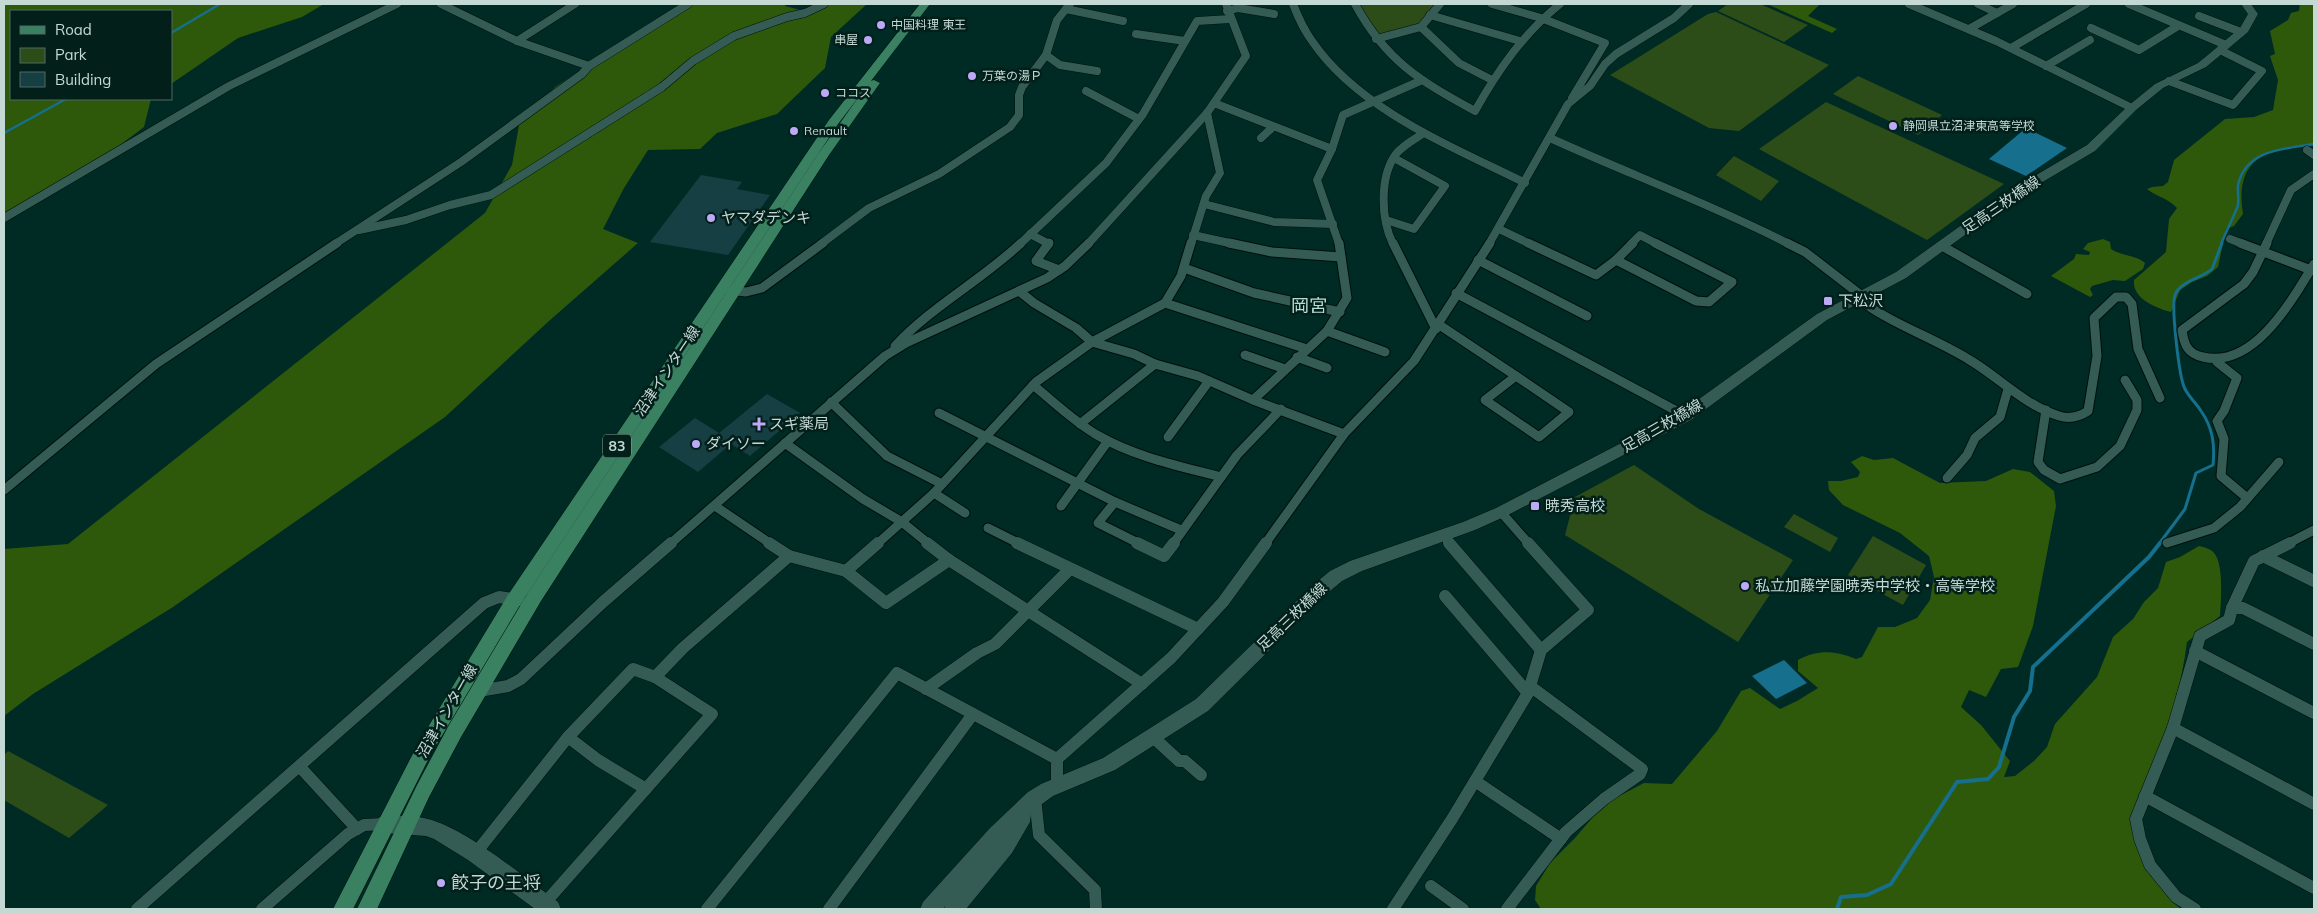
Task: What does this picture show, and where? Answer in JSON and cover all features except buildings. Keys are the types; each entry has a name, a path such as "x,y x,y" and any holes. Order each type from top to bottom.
{"main road":[{"name":"沼津インター線","path":"367,909 442,757 532,602 838,114 925,4"},
{"name":"沼津インター線","path":"343,909 425,748 514,600 856,108 937,4"},
{"name":"足高三枚橋線","path":"930,909 997,834 1035,798 1057,786 1109,764 1202,705 1318,591 1336,576 1356,566 1501,512 1686,416 1822,317 1901,275 2013,194 2092,148 2132,108 2159,86 2202,65 2241,32 2253,18 2252,10 2246,4"},
{"name":"足高三枚橋線","path":"954,909 1005,847 1035,798"},
{"path":"385,824 426,827 440,832 475,854 548,906"}],"street":[{"path":"4,218 228,86 398,4"},
{"path":"441,4 516,41 589,66"},
{"path":"516,41 575,4"},
{"path":"4,490 156,364 354,230 461,162 582,74 589,66 688,4"},
{"path":"354,230 406,220 450,205 491,195 662,87 693,61 734,36 787,17 805,13 824,4"},
{"path":"1293,4 1315,46 1341,76 1374,102 1424,133 1525,183"},
{"path":"1355,4 1364,23 1376,39 1420,81 1475,111 1492,80 1520,41 1541,18 1560,4"},
{"path":"1376,39 1420,27 1440,4"},
{"path":"1057,786 1057,759 1171,658 1198,629 1222,602 1344,434 1414,361 1498,228 1605,43 1541,18 1492,4"},
{"path":"1568,104 1590,86 1605,64 1616,54 1674,18 1690,4"},
{"path":"1909,4 2011,48 2132,108"},
{"path":"1978,4 1997,13"},
{"path":"1969,29 2013,4"},
{"path":"2011,48 2086,4"},
{"path":"2129,4 2223,47 2262,71 2233,105 2169,81"},
{"path":"728,290 754,291 762,288 869,208 939,174 1010,127 1019,115 1018,95 1046,55 1057,20 1068,6 1123,21"},
{"path":"479,691 508,686 521,678 603,602 885,356 910,329 1005,258 1106,163 1139,119 1197,21 1238,8 1274,14"},
{"path":"885,356 906,343 1019,291 1059,270 1081,252 1207,113 1246,56 1228,11"},
{"path":"1430,15 1520,41"},
{"path":"2199,16 2241,32"},
{"path":"2092,28 2139,50 2178,26"},
{"path":"1420,27 1459,63 1492,80"},
{"path":"1136,34 1185,41"},
{"path":"2046,66 2090,40"},
{"path":"1046,55 1060,65 1097,71"},
{"path":"1253,400 1327,331 1347,298 1339,242 1317,180 1332,149 1344,115 1420,81"},
{"path":"1086,92 1139,119"},
{"path":"1214,103 1274,127 1289,137 1332,149"},
{"path":"846,571 934,493 1033,385 1092,342 1165,303 1184,268 1184,261 1206,196 1220,173 1207,113"},
{"path":"1261,138 1274,127"},
{"path":"1424,133 1403,148 1394,158 1387,175 1386,220 1388,233 1437,326 1516,376 1569,412 1539,437 1485,400 1516,376"},
{"path":"1550,138 1631,175 1742,220 1805,252 1860,297 1870,309 1967,357 1991,373 2008,389 2054,415 2070,418 2080,417 2088,410 2098,356 2094,318 2116,297 2126,298 2132,304 2138,349 2160,398"},
{"path":"1386,220 1414,229 1446,186 1394,158"},
{"path":"2246,497 2221,476 2224,439 2217,421 2226,410 2230,391 2238,378 2217,362 2188,352 2184,346 2182,330 2244,284 2253,272 2263,252 2291,190 2314,174"},
{"path":"1204,204 1274,222 1333,224"},
{"path":"1498,228 1596,275 1616,260 1640,235 1732,282 1709,302 1696,301 1616,260"},
{"path":"1030,234 1050,244 1036,261 1059,270"},
{"path":"1193,235 1272,252 1341,257"},
{"path":"2217,362 2236,357 2275,324 2313,267 2263,252 2230,239"},
{"path":"1942,246 2027,294"},
{"path":"1478,260 1587,316"},
{"path":"1184,268 1254,293 1340,312"},
{"path":"1019,291 1034,303 1076,328 1092,342 1134,354 1154,364 1209,381 1253,400 1344,434"},
{"path":"1456,293 1555,348 1686,416"},
{"path":"1165,303 1306,349"},
{"path":"1327,331 1385,352"},
{"path":"1245,355 1285,369"},
{"path":"1297,357 1327,368"},
{"path":"1080,424 1154,364"},
{"path":"2046,410 2038,462 2044,470 2060,479 2097,467 2120,446 2138,410 2137,400 2125,380"},
{"path":"1168,437 1209,381"},
{"path":"1033,385 1080,424 1108,442 1143,456 1222,477"},
{"path":"1947,478 1967,455 1976,438 2000,417 2008,389"},
{"path":"832,402 887,456 942,484"},
{"path":"1115,502 1098,524 1164,556 1237,455 1281,409"},
{"path":"939,413 1079,482 1115,502 1182,530"},
{"path":"1060,506 1108,442"},
{"path":"785,443 863,499 902,522 950,560 1142,684"},
{"path":"2167,543 2214,528 2240,507 2246,497 2279,462"},
{"path":"934,493 965,513"},
{"path":"715,506 789,556 846,571 886,603 950,560"},
{"path":"1393,909 1475,782 1529,690 1540,650 1588,610 1501,512"},
{"path":"988,528 1070,570 1198,629"},
{"path":"2195,909 2176,897 2150,865 2140,839 2136,819 2173,728 2200,636 2229,620 2232,608 2254,561 2314,530"},
{"path":"1443,534 1540,650"},
{"path":"655,677 683,648 789,556"},
{"path":"2263,556 2314,581"},
{"path":"926,689 971,657 995,644 1070,570"},
{"path":"1445,596 1529,690 1642,769 1640,774 1604,799 1561,839 1507,909"},
{"path":"137,909 484,603 499,598 532,602"},
{"path":"2232,608 2243,608 2314,644"},
{"path":"2195,651 2314,713"},
{"path":"475,854 568,737 633,669 655,677 712,714 548,906"},
{"path":"707,909 897,673 1057,759"},
{"path":"829,909 972,714"},
{"path":"2173,728 2314,804"},
{"path":"568,737 646,789"},
{"path":"1153,737 1179,761 1185,761 1201,775"},
{"path":"300,767 357,829"},
{"path":"1475,782 1561,839"},
{"path":"2145,796 2314,888"},
{"path":"1035,798 1039,835 1095,890 1096,909"},
{"path":"262,909 334,845 357,829 364,826 385,824"},
{"path":"1431,886 1463,909"}],"green space":[{"path":"4,4 324,4 302,17 238,38 172,83 172,10 10,10 10,100 151,100 144,127 99,161 4,213"},
{"path":"681,4 785,4 785,6 804,11 818,4 867,4 831,37 825,68 777,114 717,133 700,149 648,150 624,188 603,229 638,243 549,321 445,417 173,607 33,694 4,716 4,549 68,544 485,213 512,165 519,125 555,87"},
{"path":"1358,4 1435,4 1417,26 1379,37"},
{"path":"1728,4 1760,4 1808,25 1784,42 1718,11"},
{"path":"1767,4 1820,4 1808,16 1837,29 1832,33"},
{"path":"2300,4 2314,4 2314,145 2281,149 2268,153 2257,160 2249,169 2244,180 2241,195 2243,214 2234,226 2226,229 2218,267 2207,276 2192,282 2180,290 2171,312 2146,302 2134,287 2134,280 2166,252 2169,219 2177,208 2147,189 2163,186 2168,182 2174,160 2225,119 2254,117 2273,110 2278,80 2270,56 2275,54 2270,31 2288,20 2291,13 2299,11"},
{"path":"1716,12 1829,65 1739,131 1709,128 1610,75 1708,14"},
{"path":"1858,76 1942,115 1918,135 1833,94"},
{"path":"1826,102 2004,184 1927,240 1759,149"},
{"path":"1734,156 1779,181 1761,201 1716,175"},
{"path":"2103,239 2110,242 2111,249 2142,260 2145,263 2143,269 2125,281 2113,280 2092,286 2090,289 2093,295 2090,297 2051,276 2074,259 2076,254 2089,255 2090,252 2083,249 2088,243"},
{"path":"1862,456 1874,460 1893,458 1940,483 1986,481 2013,469 2030,472 2054,491 2056,506 2033,626 2018,667 2001,669 1986,697 1969,690 1961,707 1981,725 2010,761 2004,777 2015,776 2034,761 2047,747 2055,724 2097,677 2113,637 2133,619 2144,602 2158,588 2166,562 2180,557 2199,546 2209,549 2214,553 2221,574 2220,616 2187,642 2172,711 2158,755 2133,821 2146,857 2157,880 2181,909 1541,909 1535,900 1536,886 1550,863 1575,838 1604,804 1644,783 1672,784 1717,731 1741,691 1750,688 1780,709 1797,701 1818,688 1798,671 1798,660 1813,654 1827,652 1856,659 1862,657 1878,627 1895,627 1917,618 1930,600 1934,577 1929,556 1900,533 1843,505 1829,490 1828,481 1841,481 1858,477 1860,472 1851,462"},
{"path":"1634,465 1699,509 1793,560 1738,642 1565,535 1575,497"},
{"path":"1794,514 1838,538 1830,552 1784,527"},
{"path":"1873,536 1926,565 1903,605 1848,575"},
{"path":"8,751 108,805 69,838 4,800 4,755"}],"water":[{"path":"2026,128 2067,148 2026,176 1989,159"},
{"path":"1784,660 1807,683 1776,699 1752,676"}],"waterway":[{"path":"172,32 220,4"},
{"path":"4,133 64,100"},
{"path":"2221,244 2238,206 2238,185 2242,173 2249,164 2268,153 2314,144"},
{"path":"2159,544 2185,509 2196,473 2213,465 2214,451 2211,430 2205,417 2185,389 2180,371 2174,302 2175,295 2181,286 2212,269 2222,243"},
{"path":"1837,909 1841,897 1867,895 1891,884 1957,782 1988,779 1999,767 2014,717 2030,691 2033,667 2149,557 2160,543"}],"place":[{"name":"中国料理 東王","path":"881,25"},
{"name":"串屋","path":"868,40"},
{"name":"万葉の湯Ｐ","path":"972,76"},
{"name":"ココス","path":"825,93"},
{"name":"静岡県立沼津東高等学校","path":"1893,126"},
{"name":"Renault","path":"794,131"},
{"name":"ヤマダデンキ","path":"711,218"},
{"name":"下松沢","path":"1828,301"},
{"name":"スギ薬局","path":"759,424"},
{"name":"ダイソー","path":"696,444"},
{"name":"暁秀高校","path":"1535,506"},
{"name":"私立加藤学園暁秀中学校・高等学校","path":"1745,586"},
{"name":"餃子の王将","path":"441,883"}],"district":[{"name":"岡宮","path":"1309,306"}]}
